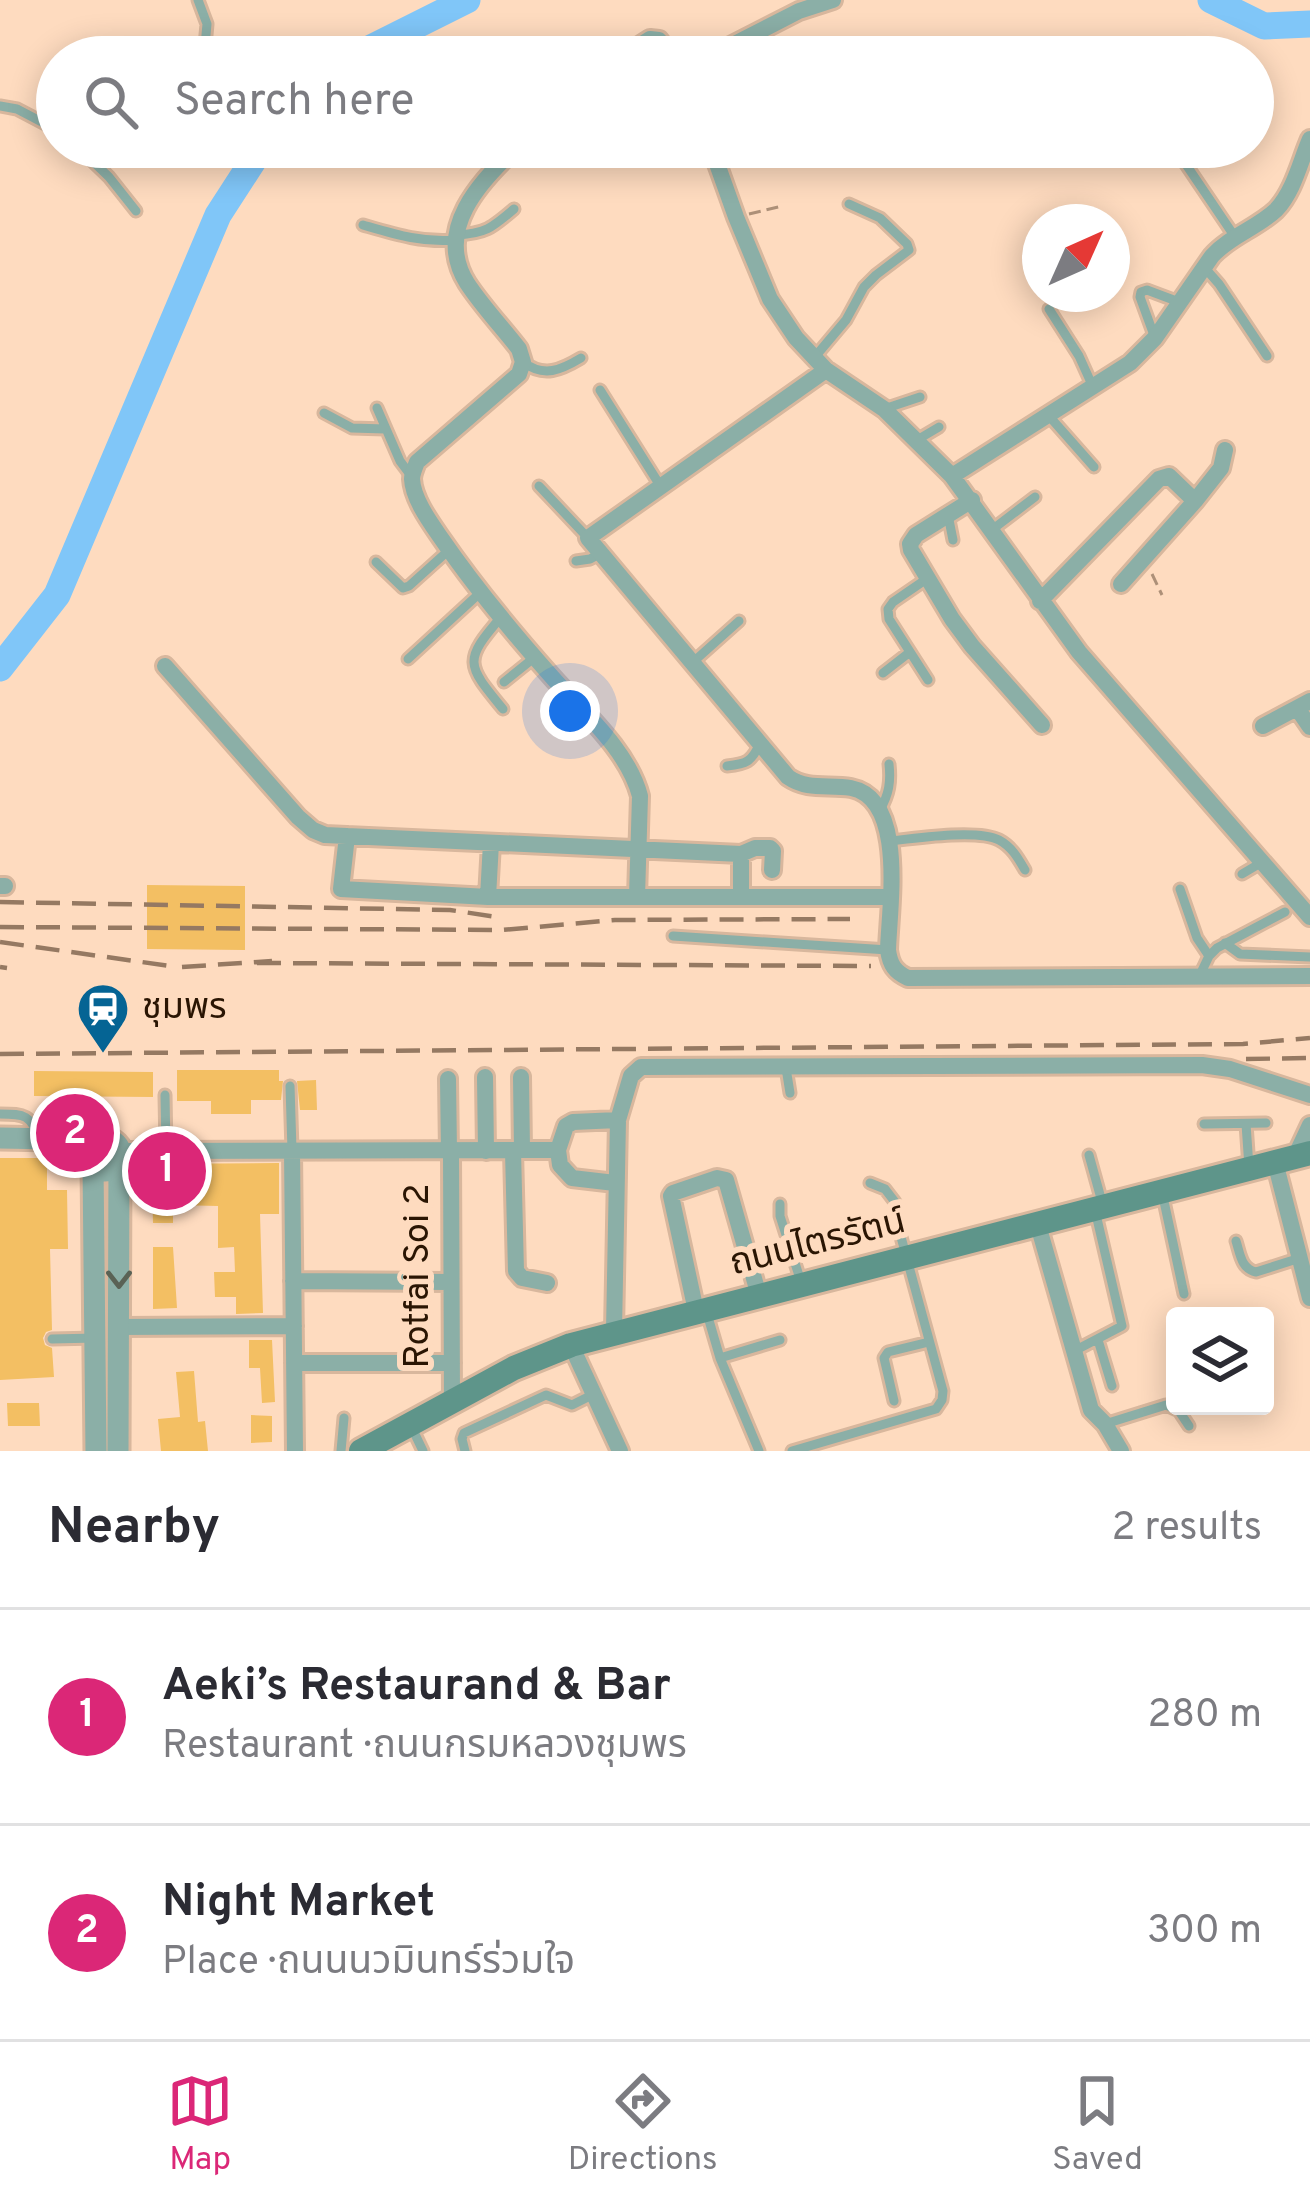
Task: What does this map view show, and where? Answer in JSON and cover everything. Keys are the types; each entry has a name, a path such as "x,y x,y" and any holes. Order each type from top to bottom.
{"main road":[{"name":"ถนนไตรรัตน์","path":"361,1451 514,1369 614,1331 802,1285 903,1248 1038,1225 1294,1157"}],"street":[{"path":"751,36 833,0"},
{"path":"952,476 1130,363 1155,338 1221,246 1274,212 1287,195 1310,139"},
{"path":"494,168 461,216 456,260 467,282 520,349 524,362 519,374 417,461 412,477 424,509 449,550 614,747 637,783 637,897"},
{"path":"718,168 770,299 796,338 820,364 884,409 952,476 1092,667 1309,912"},
{"path":"820,364 662,488 588,538 795,782 850,788 862,792 880,810 890,841 888,950 896,973 908,978 1310,976"},
{"path":"1121,584 1221,468 1225,450"},
{"path":"1040,601 1164,476 1195,501"},
{"path":"972,500 916,535 910,544 972,646 1042,725"},
{"path":"165,666 298,817 325,835 637,851 741,854 770,848 772,870"},
{"path":"1263,726 1304,704 1310,727"},
{"path":"347,836 341,889 488,897 890,897"},
{"path":"488,897 491,844"},
{"path":"741,854 741,897"},
{"path":"614,1331 617,1120 631,1076 641,1067 1202,1065 1230,1069 1310,1095"},
{"path":"485,1077 486,1151"},
{"path":"521,1077 516,1271 522,1278 547,1283"},
{"name":"Rotfai Soi 2","path":"448,1079 452,1400"},
{"path":"615,1184 572,1178 560,1165 558,1150 566,1126 573,1121 617,1120"},
{"path":"1310,1125 1294,1157 1300,1258 1310,1298"},
{"path":"0,1138 55,1139 92,1157 107,1171 120,1157 166,1150 558,1150"},
{"path":"292,1150 295,1451"},
{"path":"92,1157 107,1447"},
{"path":"103,1330 120,1157"},
{"path":"701,1310 670,1196 717,1178 726,1180 758,1297"},
{"path":"1038,1225 1091,1410 1120,1451"},
{"path":"293,1281 452,1282"},
{"path":"103,1330 293,1326"},
{"path":"571,1345 620,1451"},
{"path":"294,1363 452,1364"}],"lane":[{"path":"198,0 207,24 206,36"},
{"path":"0,106 36,119"},
{"path":"100,168 136,211"},
{"path":"1189,168 1235,237"},
{"path":"820,364 864,287 909,250 880,218 849,204"},
{"path":"363,225 435,242 479,234 514,209"},
{"path":"1204,266 1267,356"},
{"path":"1155,338 1142,292 1179,302"},
{"path":"1051,312 1093,387"},
{"path":"524,362 548,372 581,358"},
{"path":"600,390 662,488"},
{"path":"884,409 920,397"},
{"path":"377,408 412,477"},
{"path":"324,412 352,428 385,429"},
{"path":"1049,416 1094,467"},
{"path":"917,440 940,427"},
{"path":"539,486 588,538"},
{"path":"993,529 1035,497"},
{"path":"948,515 953,540"},
{"path":"376,562 403,588 449,550"},
{"path":"576,561 601,553"},
{"path":"928,578 888,609 889,619 928,680"},
{"path":"408,659 482,591"},
{"path":"502,616 473,656 474,670 503,710"},
{"path":"692,663 739,622"},
{"path":"883,673 910,652"},
{"path":"505,682 535,657"},
{"path":"727,766 751,760 760,743"},
{"path":"880,810 891,781 889,764"},
{"path":"890,841 946,835 996,838 1017,854 1024,870"},
{"path":"1242,874 1264,861"},
{"path":"1180,889 1197,938 1209,956"},
{"path":"1199,977 1209,956 1225,943 1285,912"},
{"path":"673,936 888,950"},
{"path":"1225,943 1240,954 1310,957"},
{"path":"786,1068 790,1094"},
{"path":"290,1086 292,1150"},
{"path":"165,1094 166,1150"},
{"path":"0,1114 22,1114 33,1121 41,1139"},
{"path":"1204,1124 1266,1123"},
{"path":"1246,1124 1250,1169"},
{"path":"1076,1350 1122,1326 1089,1155"},
{"path":"870,1183 885,1189 895,1202"},
{"path":"1162,1192 1184,1294"},
{"path":"780,1204 802,1285"},
{"path":"1236,1240 1244,1265 1256,1272 1300,1258"},
{"path":"792,1451 936,1409 942,1400 903,1248"},
{"path":"701,1310 759,1451"},
{"path":"52,1339 103,1330"},
{"path":"721,1358 780,1340"},
{"path":"1097,1340 1112,1386"},
{"path":"894,1401 884,1358 888,1352 929,1342"},
{"path":"465,1451 464,1433 546,1395 572,1405 594,1394"},
{"path":"1105,1424 1166,1406 1179,1411 1190,1426"},
{"path":"341,1451 344,1418"},
{"path":"410,1423 423,1451"}],"path":[{"path":"736,217 782,206"}],"building":[{"path":"147,885 245,886 245,950 147,949"},
{"path":"177,1070 279,1070 281,1100 251,1100 251,1114 211,1114 211,1101 177,1101"},
{"path":"34,1071 153,1072 153,1097 34,1096"},
{"path":"316,1080 317,1110 300,1110 297,1081"},
{"path":"0,1158 47,1158 47,1190 67,1190 68,1249 50,1249 52,1330 43,1338 52,1348 54,1377 0,1380"},
{"path":"279,1163 279,1214 260,1214 263,1313 236,1314 236,1297 215,1297 214,1272 235,1272 234,1247 218,1248 218,1206 173,1205 173,1223 153,1223 152,1187 144,1186 145,1164"},
{"path":"153,1247 173,1247 177,1308 153,1309"},
{"path":"249,1340 272,1340 275,1402 262,1403 260,1368 249,1368"},
{"path":"194,1371 198,1422 205,1421 208,1451 161,1451 158,1419 180,1417 176,1372"},
{"path":"7,1403 39,1403 40,1426 8,1426"},
{"path":"251,1415 272,1416 272,1442 251,1443"}],"waterway":[{"path":"395,36 467,0"},
{"path":"1211,0 1264,26 1310,24"},
{"path":"0,668 57,595 218,215 248,168"}],"railway":[{"path":"0,902 450,910 497,917"},
{"path":"0,927 502,930 615,920 850,919"},
{"path":"0,942 170,966"},
{"path":"182,967 272,961"},
{"path":"257,963 871,966"},
{"path":"0,967 7,968"},
{"path":"0,1054 1243,1044 1310,1038"},
{"path":"1246,1059 1310,1058"}],"place":[{"name":"ชุมพร","path":"103,1055"},
{"name":"Night Market","path":"75,1133"},
{"name":"Aeki’s Restaurand & Bar","path":"167,1171"}]}
